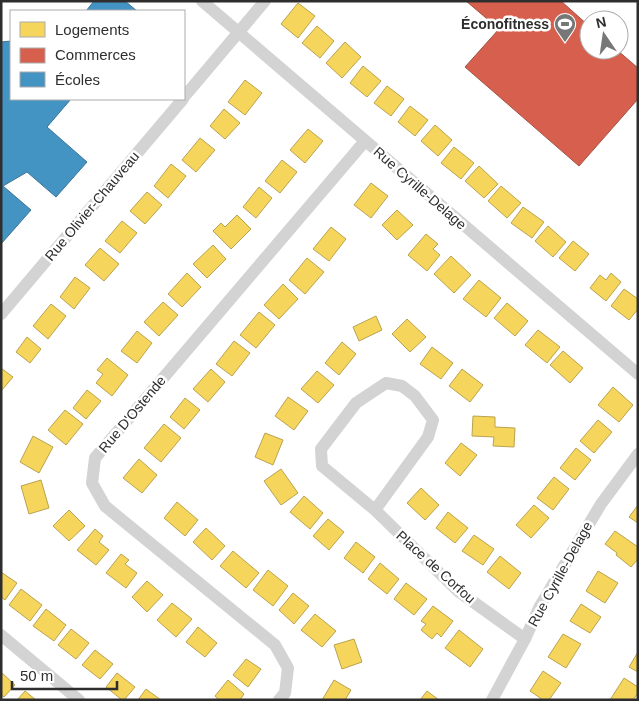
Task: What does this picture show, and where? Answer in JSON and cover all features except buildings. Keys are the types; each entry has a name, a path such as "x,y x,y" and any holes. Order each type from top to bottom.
{"street":[{"name":"Rue Cyrille-Delage","path":"202,1 638,374"},
{"name":"Rue Olivier-Chauveau","path":"185,96 265,1"},
{"name":"Rue Olivier-Chauveau","path":"1,314 181,100"},
{"name":"Rue D'Ostende","path":"279,700 285,693 288,668 275,645 105,506 92,483 95,458 365,141"},
{"name":"Place de Corfou","path":"375,510 428,436 433,420 415,396 402,386 386,383 356,402 321,449 322,466 375,510 458,591 525,639"},
{"name":"Rue Cyrille-Delage","path":"492,700 525,639 540,606 601,504 638,454"},
{"path":"1,634 79,700"}],"place":[{"name":"Éconofitness","path":"565,43"}]}
